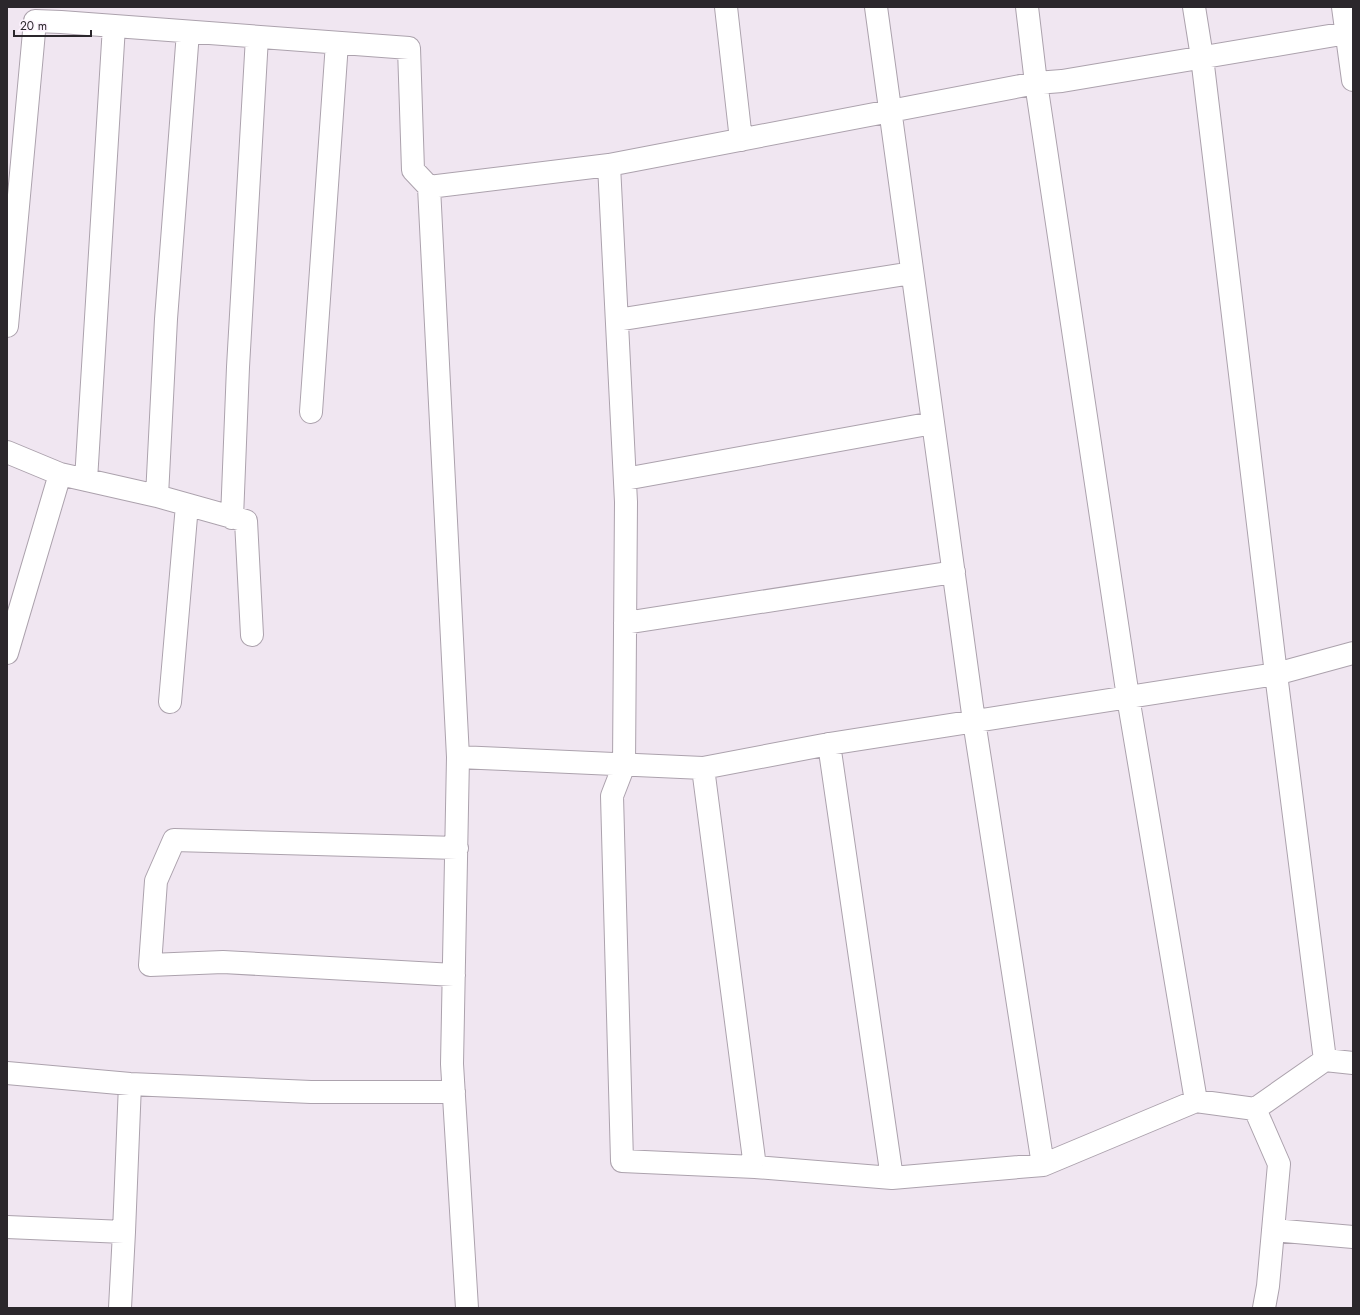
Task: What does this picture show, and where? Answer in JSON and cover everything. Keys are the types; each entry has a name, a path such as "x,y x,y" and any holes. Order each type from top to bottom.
{"street":[{"path":"726,7 741,140"},
{"path":"876,7 974,721 1043,1165"},
{"path":"1027,7 1036,83 1128,697 1196,1101"},
{"path":"1194,7 1202,58 1276,674 1325,1060"},
{"path":"1343,7 1350,33 1353,80"},
{"path":"7,326 36,14 114,26 409,48 412,170 429,188 458,757 452,1064 467,1308"},
{"path":"86,480 114,26"},
{"path":"157,496 166,319 188,32"},
{"path":"429,188 609,165 1036,83 1062,81 1350,33"},
{"path":"232,518 238,367 257,37"},
{"path":"311,412 337,43"},
{"path":"609,165 626,502 624,765 612,796 622,1161 755,1167 892,1178 1043,1165 1196,1101 1255,1109 1325,1060 1353,1063"},
{"path":"617,320 912,273"},
{"path":"625,479 933,423"},
{"path":"7,452 60,474 157,496 246,521 252,635"},
{"path":"7,653 60,474"},
{"path":"170,702 187,505"},
{"path":"625,623 954,572"},
{"path":"458,757 703,768 829,744 1276,674 1353,652"},
{"path":"829,744 892,1178"},
{"path":"703,768 755,1167"},
{"path":"454,975 223,962 150,965 156,881 174,840 456,848"},
{"path":"7,1073 130,1084 311,1092 454,1092"},
{"path":"120,1308 130,1084"},
{"path":"1255,1109 1279,1164 1268,1286 1264,1308"},
{"path":"7,1227 124,1232"},
{"path":"1273,1230 1353,1237"}]}
